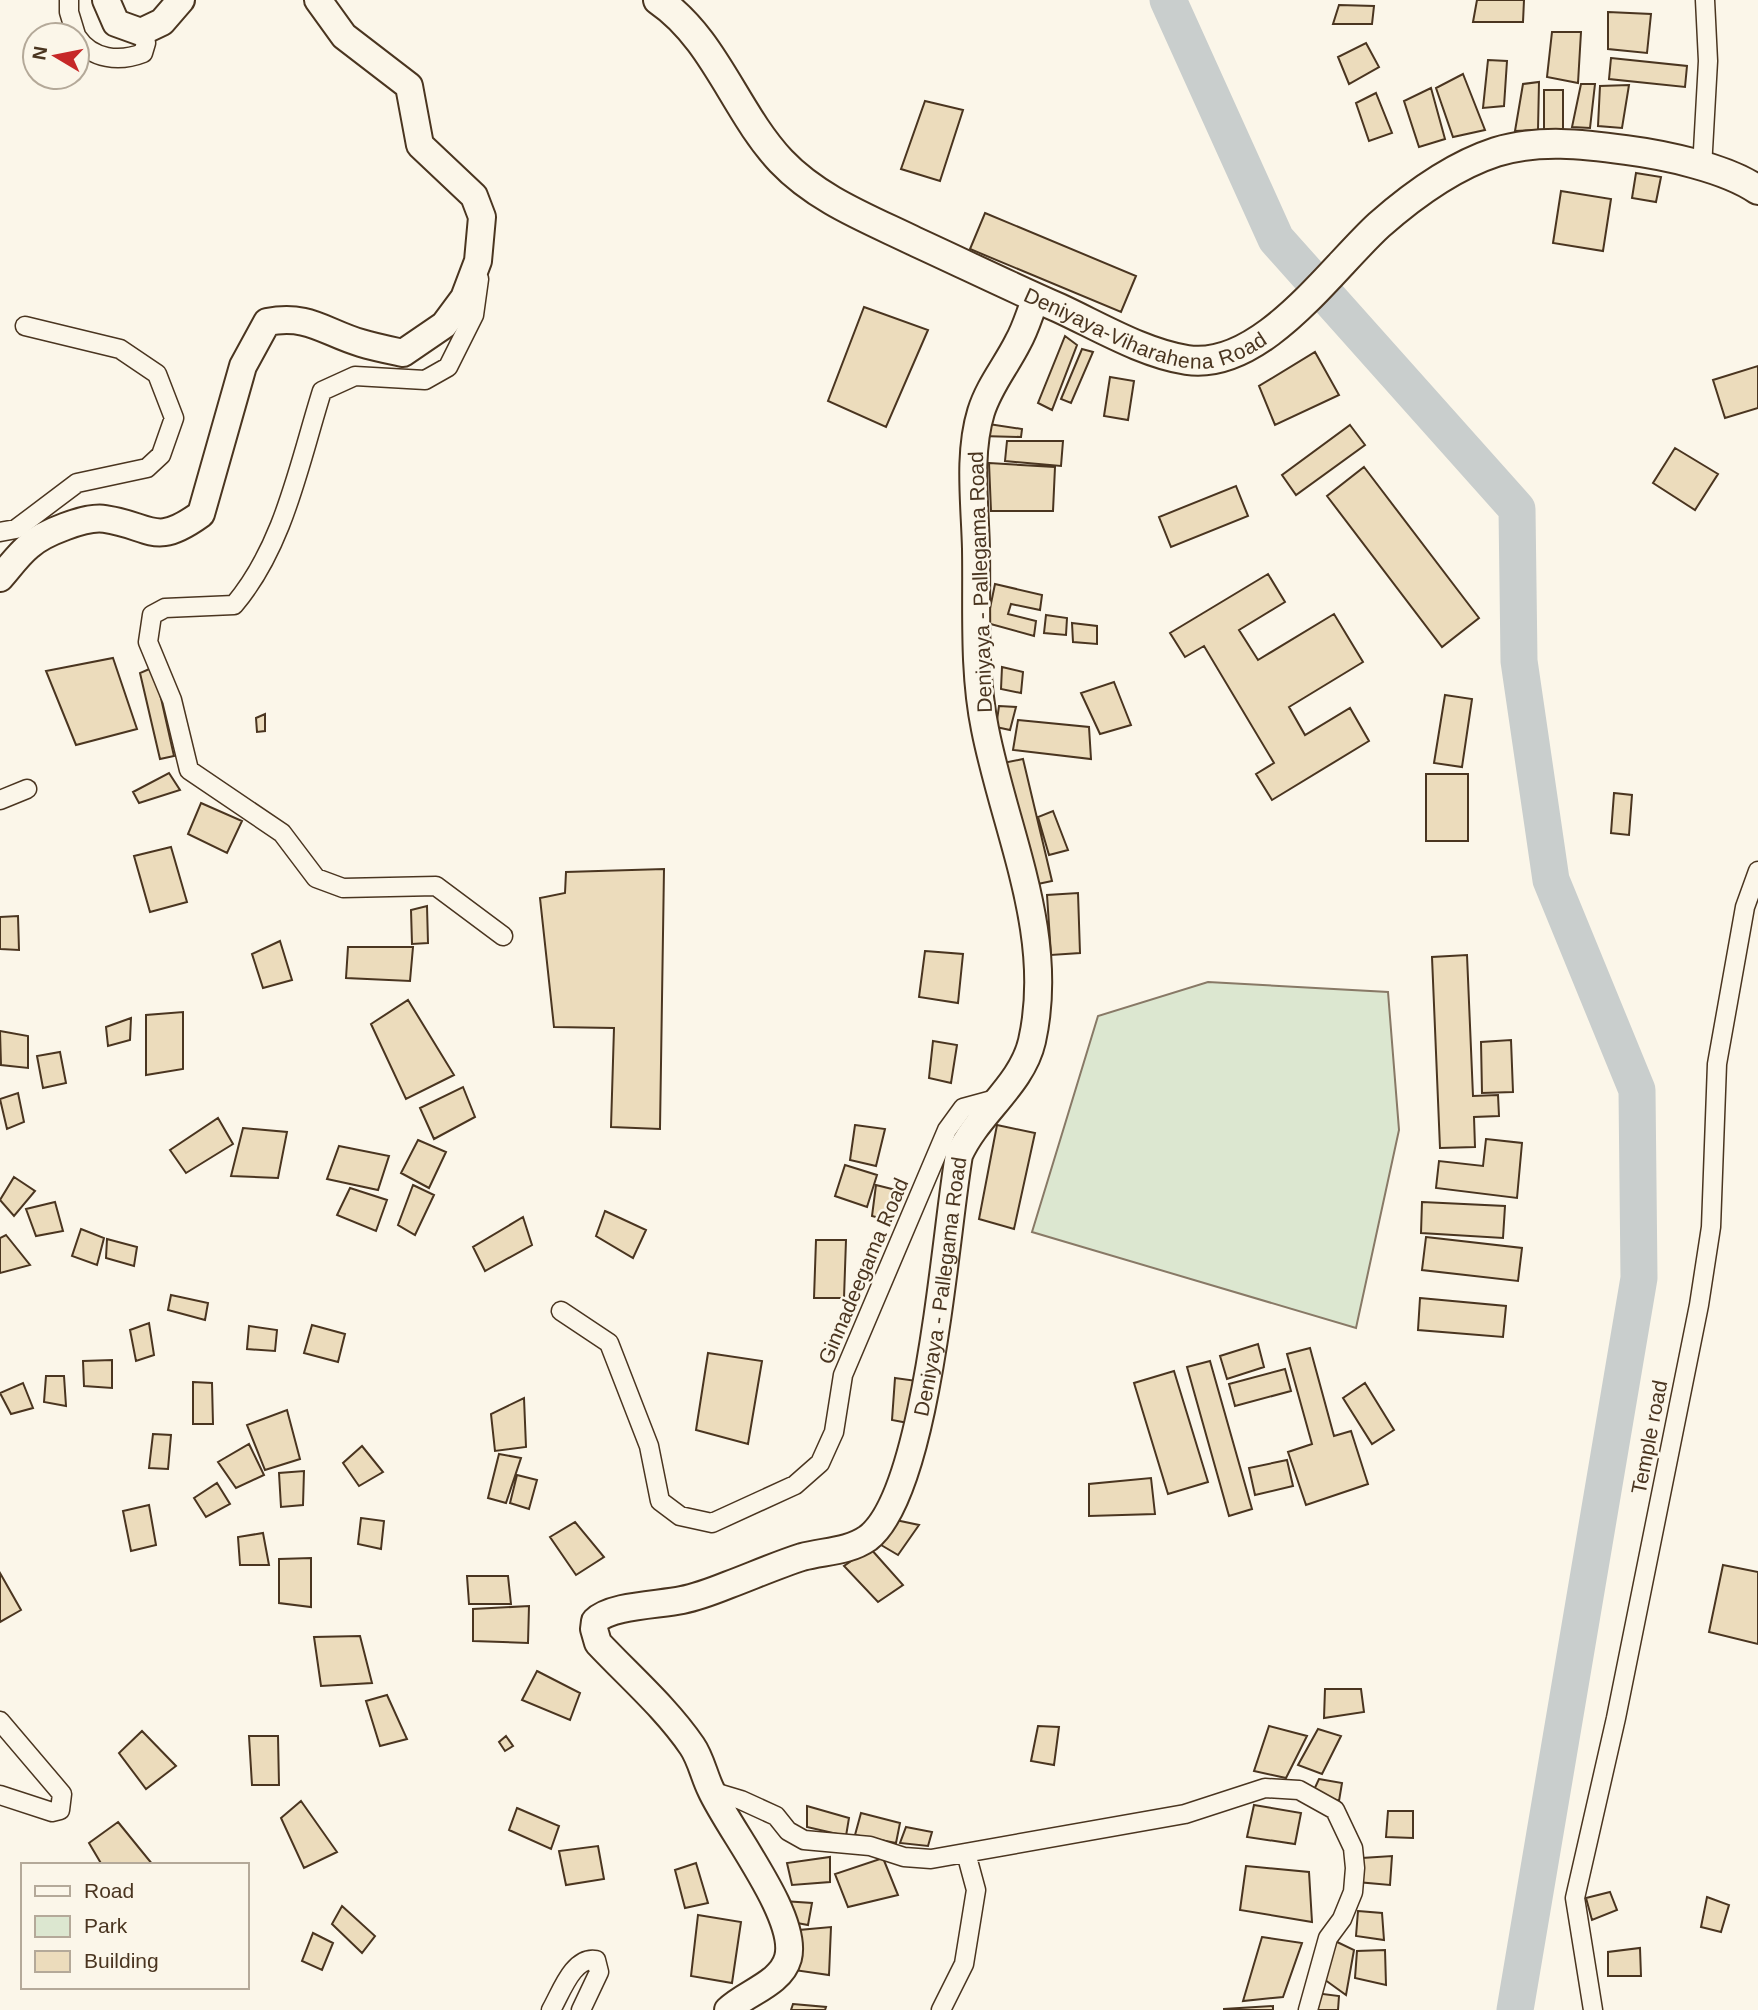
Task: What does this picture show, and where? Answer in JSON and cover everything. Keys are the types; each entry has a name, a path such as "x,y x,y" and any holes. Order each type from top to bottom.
{"main road":[{"path":"106,0 116,23 141,32 162,22 181,0"},
{"path":"0,578 31,544 77,522 103,518 156,535 181,528 201,514 243,366 267,322 289,318 321,325 359,343 403,353 444,325 464,298 478,261 482,217 474,196 420,145 409,86 344,36 318,0"},
{"name":"Deniyaya-Viharahena Road","path":"658,0 680,18 702,44 780,160 811,187 843,207 1036,298 1156,352 1189,360 1218,360 1245,350 1277,325 1379,225 1446,175 1494,153 1529,144 1589,145 1702,168 1758,190"},
{"name":"Deniyaya - Pallegama Road","path":"728,2010 783,1970 788,1958 789,1940 779,1909 711,1791 695,1749 676,1725 598,1643 594,1629 596,1620 609,1612 685,1600 803,1557 844,1549 867,1538 886,1519 898,1493 915,1435 938,1311 959,1155 968,1135 1025,1063 1032,1039 1035,946 1017,845 984,726 978,674 976,436 989,390 1019,340 1036,298"}],"street":[{"path":"69,0 72,21"},
{"path":"1702,168 1708,61 1705,0"},
{"path":"91,51 124,61 143,53 146,43 141,32"},
{"path":"478,261 480,286 474,315 448,367 425,380 355,376 322,391 278,532 253,583 234,605 165,608 152,615 149,642 172,700 189,770 282,833 316,878 342,888 436,887 503,936"},
{"path":"0,532 16,529 77,483 146,468 161,456 174,418 157,374 120,349 25,326"},
{"path":"0,800 27,789"},
{"name":"Temple road","path":"1593,2010 1575,1898 1616,1718 1699,1305 1711,1227 1717,1064 1745,906 1758,871"},
{"name":"Ginnadeegama Road","path":"561,1311 609,1343 649,1446 660,1501 680,1516 712,1523 794,1485 820,1463 834,1432 843,1375 947,1130 963,1108 996,1099"},
{"path":"0,1721 62,1794 63,1802 60,1810 52,1812 0,1795"},
{"path":"711,1791 741,1800 776,1816 788,1831 804,1840 870,1846 904,1857 931,1859 1185,1814 1265,1788 1299,1790 1335,1810 1353,1848 1355,1868 1353,1892 1342,1919 1328,1938 1308,2010"},
{"path":"941,2010 964,1964 976,1890 966,1853"},
{"path":"551,2010 579,1963 588,1959 596,1960 599,1972 581,2010"}],"green space":[{"path":"1208,982 1388,992 1399,1130 1356,1328 1032,1232 1098,1016"}],"building":[{"path":"1477,0 1524,0 1523,22 1473,22"},
{"path":"1339,5 1374,6 1372,24 1333,24"},
{"path":"1608,12 1651,14 1647,53 1608,49"},
{"path":"1552,32 1581,32 1578,83 1547,77"},
{"path":"1366,43 1379,67 1349,84 1338,57"},
{"path":"1611,58 1687,66 1685,87 1609,79"},
{"path":"1488,60 1507,61 1504,106 1483,108"},
{"path":"1463,74 1485,130 1453,137 1436,88"},
{"path":"1539,82 1538,130 1515,131 1523,84"},
{"path":"1581,84 1595,84 1590,128 1572,127"},
{"path":"1629,85 1622,128 1598,126 1600,86"},
{"path":"1431,88 1445,139 1419,147 1404,101"},
{"path":"1544,90 1563,90 1563,130 1544,130"},
{"path":"1376,93 1392,133 1369,141 1356,103"},
{"path":"925,101 963,110 940,181 901,169"},
{"path":"1636,173 1661,177 1656,202 1632,198"},
{"path":"1561,191 1611,199 1603,251 1553,243"},
{"path":"985,213 1136,276 1121,312 970,249"},
{"path":"864,307 928,330 886,427 828,401"},
{"path":"1065,336 1077,345 1052,410 1038,403"},
{"path":"1082,349 1093,352 1071,403 1061,399"},
{"path":"1315,352 1339,395 1275,425 1259,386"},
{"path":"1758,366 1758,408 1725,418 1713,380"},
{"path":"1110,377 1134,381 1128,420 1104,416"},
{"path":"982,423 1022,429 1021,437 981,436"},
{"path":"1350,425 1365,445 1296,495 1282,475"},
{"path":"1007,441 1063,441 1061,466 1005,461"},
{"path":"1675,448 1718,474 1695,510 1653,483"},
{"path":"989,463 1055,467 1053,511 991,511"},
{"path":"1364,467 1479,618 1442,647 1327,496"},
{"path":"1236,486 1248,516 1171,547 1159,517"},
{"path":"1268,574 1285,602 1239,630 1258,660 1334,614 1363,662 1289,707 1305,735 1350,708 1369,741 1272,800 1256,774 1274,763 1204,646 1185,657 1170,633"},
{"path":"995,584 1042,595 1040,610 1011,604 1008,614 1036,621 1034,636 987,623"},
{"path":"1046,615 1067,618 1066,635 1044,633"},
{"path":"1072,623 1097,626 1097,644 1073,642"},
{"path":"113,658 137,729 76,745 46,671"},
{"path":"154,667 174,756 160,759 140,673"},
{"path":"1002,667 1023,672 1021,693 1001,689"},
{"path":"1114,682 1131,725 1100,734 1081,693"},
{"path":"1445,695 1472,699 1462,767 1434,763"},
{"path":"999,706 1016,707 1010,730 996,727"},
{"path":"265,714 265,731 257,732 256,718"},
{"path":"1018,720 1089,727 1091,759 1013,750"},
{"path":"1023,759 1052,881 1033,885 998,764"},
{"path":"169,773 180,790 139,803 133,792"},
{"path":"1426,774 1468,774 1468,841 1426,841"},
{"path":"1614,793 1632,795 1629,835 1611,833"},
{"path":"201,803 242,821 227,853 188,834"},
{"path":"1053,811 1068,850 1049,855 1038,817"},
{"path":"171,847 187,902 150,912 134,856"},
{"path":"664,869 660,1129 611,1127 614,1028 554,1027 540,898 565,893 566,872"},
{"path":"1078,893 1080,953 1051,955 1047,895"},
{"path":"427,906 428,943 412,944 411,910"},
{"path":"18,916 19,950 0,949 0,917"},
{"path":"280,941 292,980 263,988 252,954"},
{"path":"348,947 413,947 410,981 346,978"},
{"path":"925,951 963,954 958,1003 919,997"},
{"path":"1467,955 1473,1096 1498,1095 1499,1116 1474,1117 1475,1147 1440,1148 1432,957"},
{"path":"408,1000 454,1075 406,1099 371,1024"},
{"path":"183,1012 183,1069 146,1075 146,1015"},
{"path":"131,1018 130,1040 108,1046 106,1027"},
{"path":"0,1031 28,1036 28,1068 1,1065"},
{"path":"1511,1040 1513,1092 1482,1093 1481,1042"},
{"path":"933,1041 957,1045 951,1083 929,1078"},
{"path":"60,1052 66,1083 43,1088 37,1056"},
{"path":"463,1087 475,1117 434,1139 420,1108"},
{"path":"18,1093 24,1122 7,1129 0,1099"},
{"path":"218,1118 233,1144 186,1173 170,1150"},
{"path":"855,1125 885,1129 876,1166 850,1160"},
{"path":"997,1125 1035,1133 1014,1229 979,1219"},
{"path":"243,1128 287,1132 278,1178 231,1176"},
{"path":"1486,1139 1522,1143 1517,1198 1436,1188 1439,1161 1483,1166"},
{"path":"418,1140 446,1152 429,1188 401,1173"},
{"path":"339,1146 389,1156 378,1190 327,1179"},
{"path":"845,1165 877,1175 867,1207 835,1196"},
{"path":"14,1177 35,1191 14,1216 0,1200"},
{"path":"413,1185 434,1195 415,1235 398,1225"},
{"path":"876,1185 900,1191 891,1221 872,1216"},
{"path":"350,1188 387,1200 376,1231 337,1215"},
{"path":"55,1202 63,1231 36,1236 26,1209"},
{"path":"1422,1202 1505,1206 1503,1238 1421,1233"},
{"path":"605,1211 646,1230 633,1258 596,1236"},
{"path":"523,1217 532,1245 485,1271 473,1247"},
{"path":"81,1229 104,1238 97,1265 72,1256"},
{"path":"6,1235 30,1265 0,1273 0,1238"},
{"path":"1426,1237 1522,1248 1518,1281 1422,1270"},
{"path":"107,1239 137,1247 134,1266 106,1258"},
{"path":"816,1240 846,1240 844,1298 814,1298"},
{"path":"171,1295 208,1303 205,1320 168,1310"},
{"path":"1420,1298 1506,1306 1503,1337 1418,1330"},
{"path":"149,1323 154,1355 136,1361 130,1330"},
{"path":"312,1325 345,1334 338,1362 304,1353"},
{"path":"249,1326 277,1330 275,1351 247,1349"},
{"path":"1258,1344 1264,1367 1227,1379 1220,1356"},
{"path":"1310,1348 1334,1436 1351,1431 1368,1484 1306,1505 1288,1452 1312,1444 1287,1354"},
{"path":"708,1353 762,1361 748,1444 696,1430"},
{"path":"112,1360 112,1388 84,1386 83,1361"},
{"path":"1210,1361 1252,1509 1229,1516 1187,1367"},
{"path":"1285,1369 1291,1391 1235,1406 1229,1384"},
{"path":"1174,1371 1208,1482 1168,1494 1134,1383"},
{"path":"46,1376 64,1376 66,1406 44,1402"},
{"path":"895,1378 917,1381 908,1423 892,1420"},
{"path":"193,1382 212,1383 213,1424 193,1424"},
{"path":"23,1383 33,1408 11,1414 0,1393"},
{"path":"1365,1383 1394,1430 1372,1444 1343,1398"},
{"path":"524,1398 526,1447 495,1451 491,1414"},
{"path":"287,1410 300,1459 265,1470 247,1425"},
{"path":"153,1434 171,1435 168,1469 149,1468"},
{"path":"249,1444 264,1475 236,1488 218,1462"},
{"path":"362,1446 383,1472 359,1486 343,1463"},
{"path":"499,1454 521,1458 506,1503 488,1498"},
{"path":"1287,1460 1293,1486 1255,1495 1249,1468"},
{"path":"304,1471 303,1505 281,1507 279,1473"},
{"path":"517,1475 537,1480 529,1509 510,1503"},
{"path":"1151,1478 1155,1514 1089,1516 1089,1484"},
{"path":"217,1483 230,1504 206,1517 194,1498"},
{"path":"149,1505 156,1545 131,1551 123,1511"},
{"path":"361,1518 384,1521 381,1549 358,1544"},
{"path":"891,1519 919,1525 898,1555 876,1542"},
{"path":"575,1522 604,1557 576,1575 550,1537"},
{"path":"263,1533 269,1565 240,1565 238,1537"},
{"path":"870,1548 903,1585 878,1602 844,1566"},
{"path":"311,1558 311,1607 279,1603 279,1559"},
{"path":"1723,1565 1758,1572 1758,1644 1709,1632"},
{"path":"0,1573 21,1610 0,1622"},
{"path":"467,1576 508,1576 511,1604 469,1604"},
{"path":"529,1606 528,1643 473,1641 473,1609"},
{"path":"360,1636 372,1683 321,1686 314,1637"},
{"path":"537,1671 580,1693 570,1720 522,1700"},
{"path":"1325,1689 1361,1689 1364,1712 1324,1718"},
{"path":"387,1695 407,1739 380,1746 366,1701"},
{"path":"1038,1726 1059,1727 1054,1765 1031,1761"},
{"path":"1269,1726 1307,1736 1286,1778 1254,1771"},
{"path":"1318,1729 1341,1736 1322,1774 1298,1765"},
{"path":"142,1731 176,1766 146,1789 119,1753"},
{"path":"249,1736 278,1736 279,1785 252,1785"},
{"path":"506,1736 513,1746 505,1751 499,1742"},
{"path":"1319,1779 1342,1783 1339,1801 1313,1792"},
{"path":"301,1801 337,1852 304,1868 281,1818"},
{"path":"1254,1805 1301,1813 1295,1844 1247,1837"},
{"path":"807,1806 849,1818 846,1836 807,1827"},
{"path":"517,1808 559,1826 551,1849 509,1830"},
{"path":"1388,1811 1413,1811 1413,1838 1386,1837"},
{"path":"861,1813 900,1823 896,1843 855,1835"},
{"path":"118,1822 151,1863 101,1863 89,1843"},
{"path":"906,1827 932,1832 928,1846 900,1843"},
{"path":"598,1846 604,1879 566,1885 559,1851"},
{"path":"1392,1856 1390,1885 1357,1882 1362,1858"},
{"path":"830,1857 830,1882 792,1885 787,1863"},
{"path":"883,1858 898,1895 848,1907 835,1874"},
{"path":"696,1863 708,1903 685,1908 675,1870"},
{"path":"1246,1866 1309,1872 1312,1922 1240,1910"},
{"path":"1610,1892 1617,1910 1592,1920 1586,1898"},
{"path":"1707,1897 1729,1905 1721,1932 1701,1927"},
{"path":"783,1901 812,1903 808,1925 786,1921"},
{"path":"342,1906 375,1936 362,1953 332,1924"},
{"path":"1358,1911 1382,1913 1384,1940 1356,1936"},
{"path":"698,1915 741,1922 732,1983 691,1976"},
{"path":"831,1927 829,1975 794,1970 799,1930"},
{"path":"313,1933 333,1943 322,1970 302,1961"},
{"path":"1262,1937 1302,1943 1283,1997 1243,2001"},
{"path":"1335,1941 1354,1950 1346,1995 1321,1977"},
{"path":"1640,1948 1641,1976 1608,1976 1608,1952"},
{"path":"1385,1950 1386,1985 1355,1978 1357,1951"},
{"path":"1315,1993 1339,1996 1338,2010 1313,2010"},
{"path":"793,2004 826,2007 825,2010 791,2010"},
{"path":"1273,2006 1273,2010 1224,2010 1224,2009"}],"waterway":[{"path":"1168,0 1276,239 1517,509 1519,661 1551,880 1637,1090 1639,1278 1515,2010"}]}
